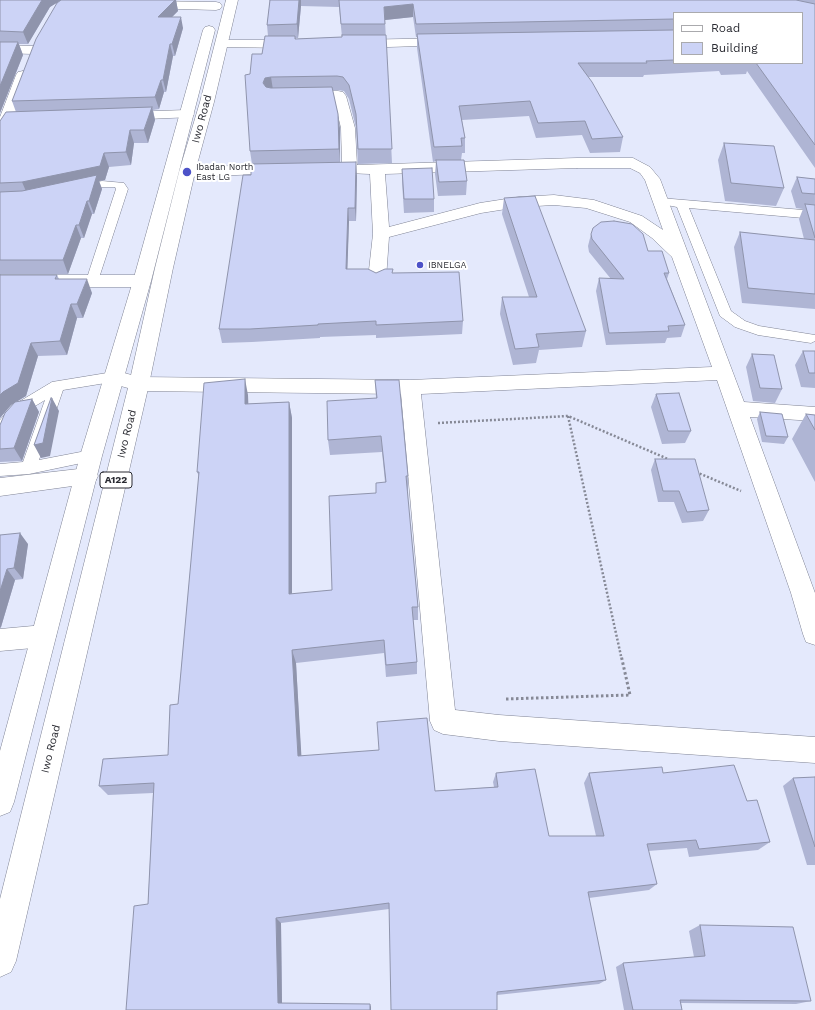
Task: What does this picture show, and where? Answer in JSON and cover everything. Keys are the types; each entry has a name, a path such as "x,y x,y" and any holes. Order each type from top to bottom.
{"main road":[{"path":"138,5 222,2"},
{"name":"Iwo Road","path":"0,961 140,384 164,268 187,172 221,44 222,2"},
{"name":"Iwo Road","path":"0,802 113,377 142,281 187,114 222,2"},
{"path":"346,44 462,42"},
{"path":"0,49 36,44 3,125"},
{"path":"221,44 307,44"},
{"path":"288,95 338,95 341,99 348,128 350,169"},
{"path":"108,117 187,114"},
{"path":"3,125 22,119"},
{"path":"311,170 377,170 577,163 633,163 645,170 652,179 724,373 804,593 815,634"},
{"path":"187,172 296,170"},
{"path":"377,170 381,234 377,279"},
{"path":"381,234 480,208 519,202 554,200 588,203 636,219 658,234 681,256"},
{"path":"0,281 142,281"},
{"path":"113,377 140,384 410,386 724,373"},
{"path":"410,386 443,721 499,728 815,750"},
{"path":"736,409 815,414"},
{"path":"0,487 89,466"},
{"path":"0,640 44,636"}],"lane":[{"path":"69,192 102,184 120,185 122,189 92,281"},
{"path":"660,201 815,215"},
{"path":"682,204 725,313 740,324 758,330 811,338"},
{"path":"0,438 6,423 17,410 56,386 113,377"},
{"path":"29,468 56,386"},
{"path":"0,470 89,466"}],"path":[{"path":"435,423 568,416 670,461"},
{"path":"499,700 630,695 568,416"},
{"path":"692,470 772,505"}],"building":[{"path":"0,0 42,0 23,32 0,31"},
{"path":"61,0 175,0 158,17 181,17 172,44 170,44 163,80 161,80 155,97 12,101 36,39 57,3"},
{"path":"270,0 299,0 297,24 267,25"},
{"path":"339,0 796,0 815,4 815,145 757,64 803,64 803,12 673,12 673,19 416,24 413,4 384,7 385,24 341,24"},
{"path":"673,30 673,60 646,61 647,63 578,63 592,82 623,137 592,139 585,121 538,123 530,101 459,106 465,138 461,138 462,146 434,147 417,34"},
{"path":"342,35 386,35 392,149 358,149 356,114 349,85 343,77 337,76 271,77 265,78 263,83 266,87 271,88 332,87 338,114 339,149 250,151 245,75 250,74 252,54 262,54 265,36 295,36 295,39 342,37"},
{"path":"0,42 18,42 0,86"},
{"path":"152,107 144,130 130,130 126,152 104,153 100,166 22,182 0,183 0,121 6,112"},
{"path":"724,143 774,146 784,188 731,183"},
{"path":"436,160 464,160 467,181 439,182"},
{"path":"356,162 355,208 348,208 346,269 368,269 376,273 385,269 393,269 392,273 459,272 463,321 376,325 376,321 250,329 219,329 243,175 251,175 251,164"},
{"path":"432,168 434,199 404,199 402,169"},
{"path":"97,175 89,201 87,201 79,225 76,225 63,260 0,260 0,192 22,191"},
{"path":"797,177 815,179 815,194 802,193"},
{"path":"535,196 586,331 536,334 539,347 515,349 502,297 537,297 504,198"},
{"path":"805,204 815,205 815,238"},
{"path":"614,221 632,224 643,234 648,251 662,251 669,273 664,273 685,325 668,326 669,331 609,333 599,278 624,279 592,239 591,234 593,228 601,222"},
{"path":"740,232 815,240 815,294 748,288"},
{"path":"0,275 57,275 55,279 87,279 77,304 71,304 60,341 31,343 18,383 0,395"},
{"path":"803,351 815,351 815,373 809,373"},
{"path":"752,354 774,355 782,389 760,388"},
{"path":"245,379 245,404 289,402 289,594 332,590 329,496 376,493 376,483 386,482 381,436 328,440 327,401 377,398 375,380 399,380 418,607 412,607 417,662 386,665 384,640 292,650 298,756 379,750 377,722 427,718 435,791 498,787 496,773 535,769 549,836 604,836 589,773 662,767 663,773 734,765 747,801 757,800 770,842 699,849 696,840 647,844 657,884 588,892 606,980 497,992 497,1010 391,1010 389,903 276,918 278,1003 370,1004 370,1010 126,1010 134,906 148,904 154,783 99,786 103,759 168,755 170,705 178,704 199,472 197,472 204,383"},
{"path":"679,393 691,431 668,431 656,394"},
{"path":"51,398 43,443 34,445"},
{"path":"32,399 14,448 0,449 0,425 5,413 15,402"},
{"path":"760,412 782,414 788,437 766,436"},
{"path":"806,414 815,415 815,430"},
{"path":"655,459 695,459 709,510 687,512 679,491 663,491"},
{"path":"20,533 14,568 7,569 0,591 0,535"},
{"path":"815,777 815,847 793,778"},
{"path":"700,925 793,927 811,1001 680,1000 682,1010 633,1010 623,963 705,956"}],"place":[{"name":"Ibadan North East LG","path":"187,172"},
{"name":"IBNELGA","path":"420,265"}]}
